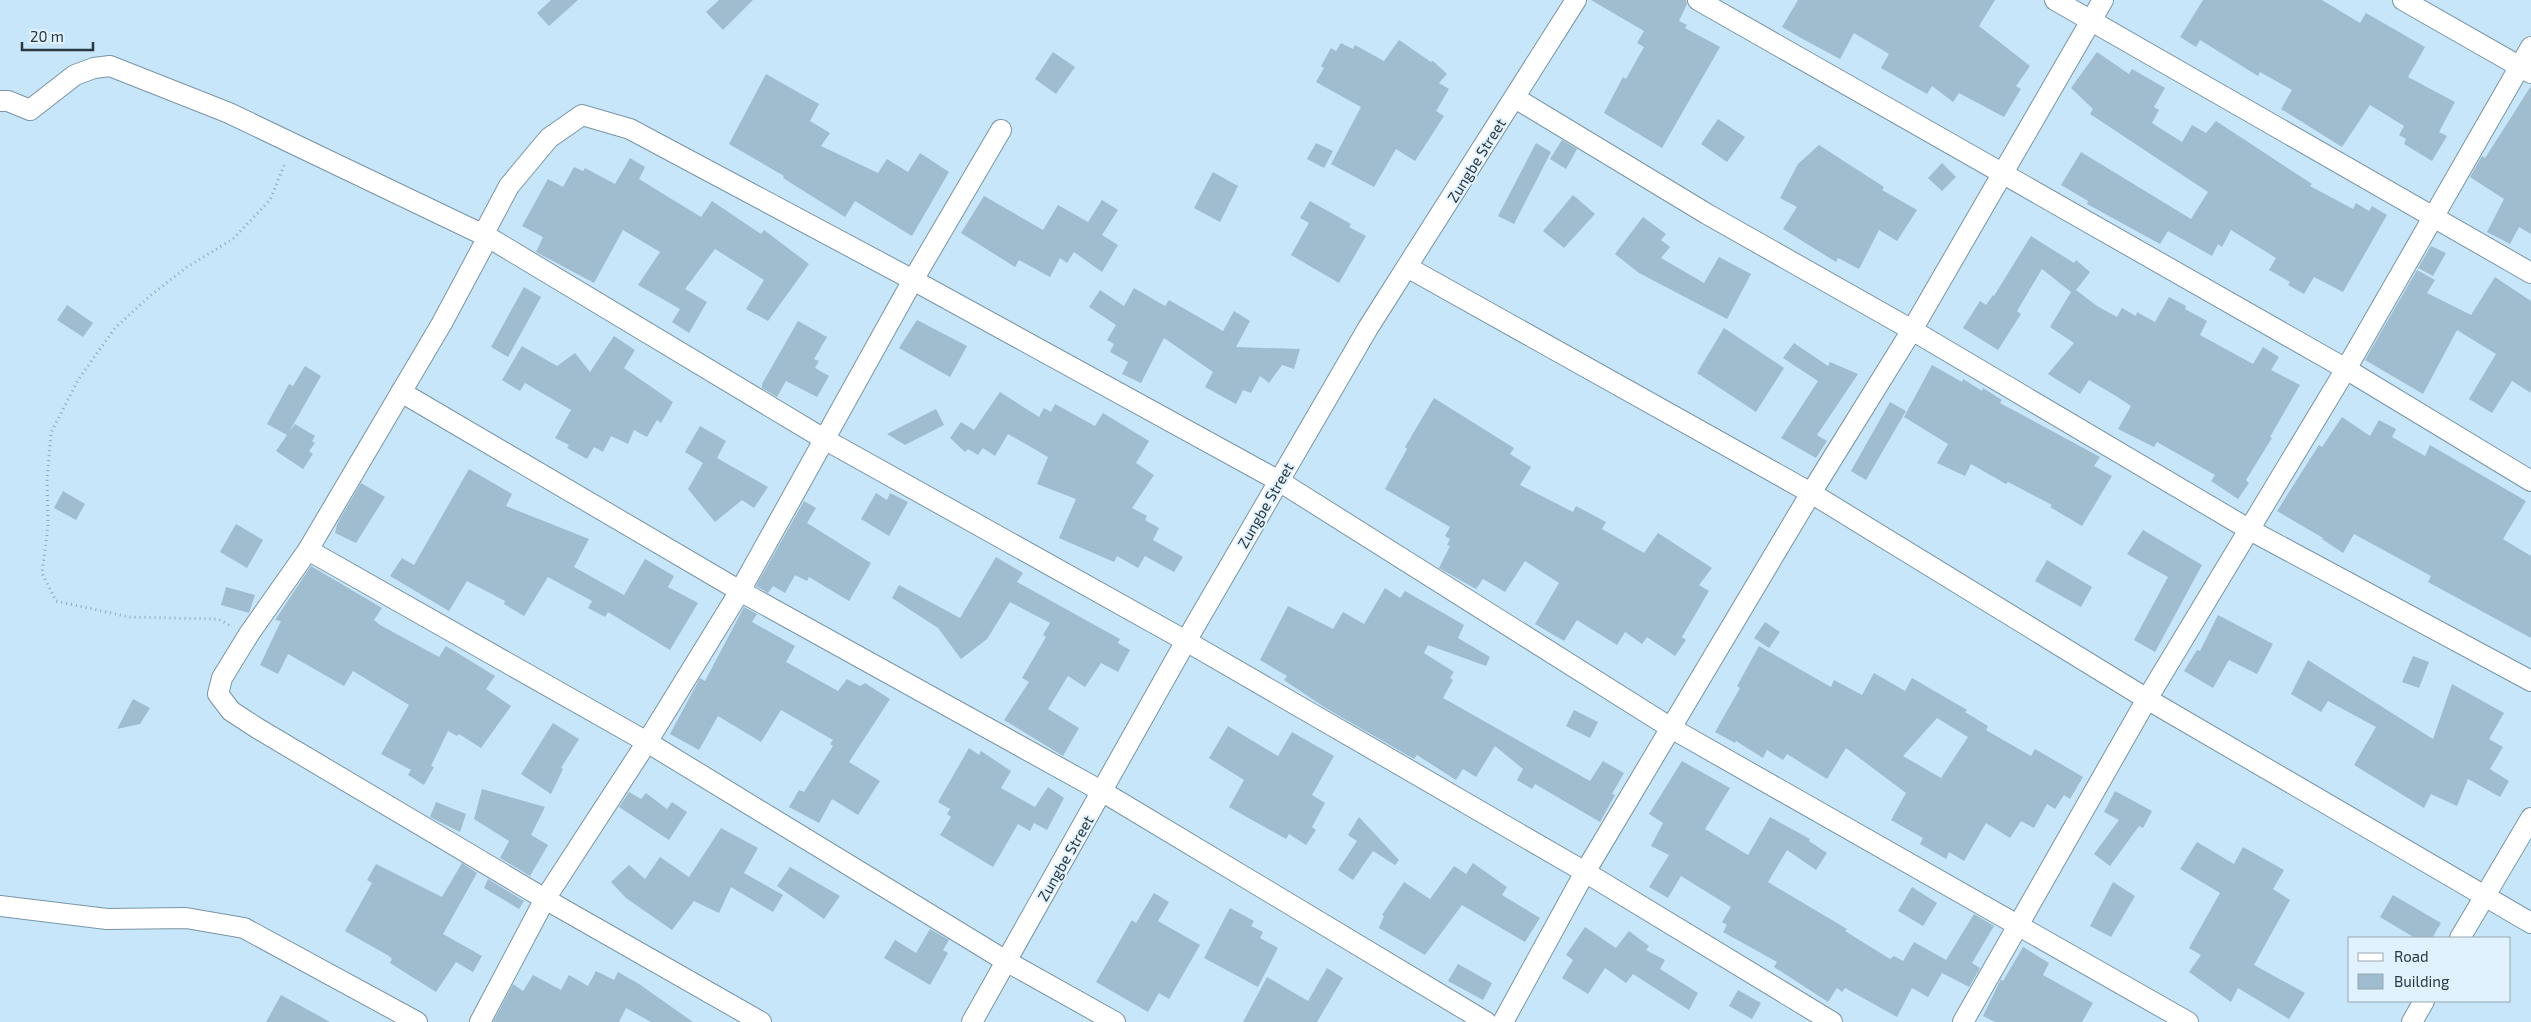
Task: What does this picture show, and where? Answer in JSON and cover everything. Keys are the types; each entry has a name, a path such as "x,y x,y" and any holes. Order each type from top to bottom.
{"street":[{"name":"Zungbe Street","path":"972,1022 1186,641 1368,328 1576,0"},
{"path":"1698,0 2346,369 2531,481"},
{"path":"2055,0 2434,215 2531,273"},
{"path":"1503,1022 1585,872 1811,493 1912,330 2103,0"},
{"path":"2402,0 2525,69"},
{"path":"1962,1022 2147,699 2346,369 2434,215 2525,69 2531,47"},
{"path":"0,102 8,101 30,110 75,75 94,68 110,66 229,113 486,236 824,439 1186,641 1585,872 1832,1022"},
{"path":"1514,98 1707,214 1912,330 2250,530 2531,681"},
{"path":"761,1022 544,899 231,711 218,694 222,678 248,634 308,550 442,323 486,236 508,186 549,138 582,115 630,129 913,280 1278,481 1671,728 2188,1022"},
{"path":"480,1022 544,899 647,742 740,592 913,280 1001,130"},
{"path":"1408,266 1811,493 2147,699 2531,923"},
{"path":"401,392 740,592 1102,792 1486,1022"},
{"path":"308,550 647,742 1006,961 1116,1022"},
{"path":"2461,937 2531,818"},
{"path":"0,906 107,919 186,918 244,928 417,1022"},
{"path":"2412,1022 2423,1002"}],"path":[{"path":"248,634 218,619 129,617 56,601 42,573 48,526 48,472 51,433 78,380 115,328 151,295 187,267 233,239 270,200 284,166 289,142"}],"building":[{"path":"551,0 578,0 549,26 537,13"},
{"path":"719,0 753,0 723,30 706,12"},
{"path":"1591,0 1686,0 1687,4 1679,21 1687,25 1685,28 1720,47 1662,148 1604,113 1623,77 1626,79 1644,47 1637,43 1644,31"},
{"path":"1798,0 1995,0 1979,26 2030,66 2016,86 2021,89 2004,117 1959,93 1953,102 1932,86 1927,94 1881,68 1889,54 1854,33 1840,59 1801,38 1782,27"},
{"path":"2203,0 2322,0 2360,23 2366,13 2425,47 2408,77 2455,102 2439,132 2447,136 2432,161 2404,144 2406,139 2399,135 2404,126 2370,105 2342,147 2281,109 2292,90 2260,72 2258,76 2200,40 2196,47 2180,37"},
{"path":"1399,40 1431,62 1433,61 1447,74 1439,83 1449,89 1436,111 1444,116 1415,161 1396,149 1374,187 1331,164 1361,107 1316,82 1324,68 1321,66 1331,48 1336,51 1341,43 1353,49 1355,45 1384,61"},
{"path":"1053,52 1075,67 1056,94 1035,79"},
{"path":"2097,52 2129,74 2132,69 2165,88 2154,107 2159,110 2152,123 2182,142 2192,125 2206,133 2216,121 2312,184 2310,186 2353,209 2356,203 2369,211 2372,206 2387,215 2343,292 2314,277 2304,294 2288,285 2290,282 2269,270 2276,258 2231,230 2222,247 2218,244 2212,256 2168,231 2160,244 2087,204 2088,201 2061,185 2081,152 2191,219 2208,192 2090,114 2093,109 2071,88"},
{"path":"766,74 819,104 810,121 830,133 821,146 878,173 887,159 908,172 920,153 949,172 912,236 855,201 845,217 783,178 784,176 729,144"},
{"path":"2531,86 2531,234 2519,227 2510,244 2487,232 2504,199 2470,177 2482,156 2485,158"},
{"path":"1718,119 1745,137 1727,162 1701,144"},
{"path":"1562,140 1577,149 1566,169 1550,159"},
{"path":"1316,143 1333,151 1324,168 1307,159"},
{"path":"1536,143 1551,152 1514,224 1498,216"},
{"path":"1819,145 1884,187 1882,190 1917,210 1897,241 1879,230 1859,269 1838,258 1836,262 1783,229 1797,207 1780,198 1798,164"},
{"path":"630,158 645,167 639,179 701,217 712,201 761,234 764,230 809,264 768,321 746,309 764,280 715,249 685,289 707,302 689,333 672,322 680,309 638,285 660,252 623,230 594,283 536,252 543,237 522,226 548,179 563,187 574,167 583,171 585,168 615,184"},
{"path":"1942,163 1956,177 1942,191 1928,178"},
{"path":"1213,172 1238,186 1220,222 1194,208"},
{"path":"1573,195 1595,214 1564,248 1543,231"},
{"path":"984,196 1043,230 1058,205 1088,222 1102,200 1118,210 1102,235 1118,245 1102,272 1074,252 1067,263 1060,258 1050,277 1019,260 1015,267 961,233"},
{"path":"1310,201 1351,224 1349,227 1366,236 1339,283 1291,255 1309,223 1300,218"},
{"path":"1643,217 1666,234 1661,240 1670,247 1661,258 1704,283 1719,257 1751,274 1727,319 1639,273 1615,254"},
{"path":"2031,236 2074,263 2076,260 2090,272 2076,290 2097,306 2117,317 2122,308 2136,316 2137,312 2155,322 2169,297 2186,306 2185,309 2207,321 2200,335 2253,364 2263,347 2279,357 2271,370 2300,385 2270,437 2272,438 2246,480 2249,483 2238,499 2211,481 2215,475 2157,442 2154,447 2118,429 2131,406 2116,396 2089,380 2080,394 2048,374 2074,343 2050,327 2071,292 2042,269 2017,311 2021,314 1998,350 1963,328 1980,301 1986,305 1994,296"},
{"path":"2431,246 2446,253 2433,276 2418,268"},
{"path":"2417,270 2435,280 2427,293 2471,315 2495,277 2531,301 2531,393 2512,381 2492,413 2469,399 2496,354 2457,330 2423,394 2365,360"},
{"path":"524,287 541,297 508,357 491,347"},
{"path":"1134,288 1165,306 1169,300 1223,331 1234,311 1250,321 1236,347 1300,349 1294,369 1282,365 1269,383 1260,376 1251,393 1243,390 1236,404 1205,387 1213,372 1164,338 1141,383 1122,374 1128,362 1110,352 1114,344 1107,340 1116,325 1089,307 1100,290 1124,306"},
{"path":"67,305 93,323 83,337 57,320"},
{"path":"917,320 967,346 950,377 899,348"},
{"path":"798,321 827,337 814,359 819,361 815,368 829,376 817,397 786,381 777,397 762,388 762,384"},
{"path":"1724,328 1784,368 1756,412 1697,373"},
{"path":"614,336 635,350 624,368 673,402 661,423 657,420 647,437 634,430 628,444 611,436 603,452 594,447 587,459 567,448 569,445 555,438 571,410 525,383 520,391 502,380 522,346 557,366 575,353 590,372"},
{"path":"1794,343 1828,366 1830,362 1858,374 1817,435 1827,441 1816,458 1781,438 1818,381 1783,358"},
{"path":"1932,365 1962,382 1963,379 1982,391 1983,388 2002,400 2000,403 2100,457 2094,466 2112,476 2082,526 2050,507 2052,505 2008,482 2006,484 1971,464 1965,476 1937,463 1948,444 1904,417"},
{"path":"305,366 321,376 289,432 295,424 315,436 312,441 315,443 309,451 313,454 303,469 276,451 287,435 267,424 289,384 293,386"},
{"path":"1000,392 1039,417 1044,408 1051,412 1055,404 1095,426 1103,413 1149,441 1136,463 1154,475 1132,508 1147,516 1145,520 1159,528 1153,540 1183,557 1174,572 1145,556 1138,568 1117,556 1114,562 1059,538 1076,499 1037,484 1048,457 1008,434 995,456 983,448 978,455 968,449 965,452 950,438 961,422 974,430"},
{"path":"1434,398 1514,448 1510,454 1531,467 1520,485 1573,512 1576,506 1606,522 1602,529 1644,553 1658,533 1712,568 1699,585 1709,591 1682,637 1686,640 1675,656 1647,637 1642,644 1625,632 1617,645 1577,620 1564,641 1535,624 1559,583 1525,561 1505,592 1483,579 1476,589 1439,568 1450,546 1447,545 1450,539 1445,536 1450,527 1385,489 1407,449 1405,447"},
{"path":"1890,402 1906,411 1866,480 1851,471"},
{"path":"936,409 944,425 905,445 887,434"},
{"path":"2342,417 2370,436 2379,420 2396,429 2392,437 2425,456 2430,445 2526,501 2503,539 2531,556 2531,638 2428,582 2431,576 2354,534 2343,553 2323,538 2277,511 2319,445 2322,447"},
{"path":"700,426 726,441 717,458 768,487 754,508 742,500 715,522 688,489 703,463 685,452"},
{"path":"469,469 512,494 506,506 589,539 574,567 624,595 645,559 674,576 668,587 698,603 670,650 608,612 605,617 588,608 592,601 548,577 524,616 504,604 505,601 467,581 449,611 390,576 402,558 414,565"},
{"path":"361,483 385,497 356,543 335,533 337,524"},
{"path":"63,491 85,504 76,520 54,508"},
{"path":"876,493 887,500 890,493 908,502 889,536 861,519"},
{"path":"804,501 816,508 807,523 871,563 849,601 809,577 807,581 795,575 785,593 773,586 768,593 756,586"},
{"path":"236,524 263,540 247,568 220,552"},
{"path":"2143,530 2202,565 2155,652 2134,640 2168,577 2127,554"},
{"path":"996,557 1023,573 1017,582 1120,639 1118,643 1130,650 1118,672 1101,663 1085,687 1068,676 1048,709 1079,728 1063,756 1004,720 1029,682 1022,678 1046,637 1043,635 1050,623 1010,602 987,639 961,659 938,628 892,598 899,585 960,618"},
{"path":"2047,560 2092,587 2081,607 2035,581"},
{"path":"311,566 382,608 374,620 380,625 439,657 446,646 495,676 486,689 511,706 481,748 459,734 457,736 448,731 431,766 434,767 424,785 408,775 411,770 381,754 409,705 353,671 344,686 288,654 278,674 260,665 281,621 275,620"},
{"path":"226,587 255,595 249,613 221,605"},
{"path":"1385,588 1400,598 1405,591 1464,625 1458,638 1490,657 1486,666 1428,645 1424,653 1454,672 1450,678 1453,680 1443,698 1590,781 1603,761 1624,773 1612,794 1615,795 1600,822 1535,784 1532,789 1517,780 1523,769 1495,746 1476,777 1463,769 1456,780 1417,755 1414,759 1324,707 1284,680 1287,676 1260,660 1288,606 1333,629 1343,612 1364,624"},
{"path":"744,607 757,614 752,622 795,646 786,662 838,691 847,679 860,686 865,683 890,699 849,762 880,781 858,815 832,799 819,823 789,807 799,790 804,792 833,746 830,744 833,740 781,710 761,742 718,716 699,750 670,734 700,678 705,681"},
{"path":"2218,615 2273,644 2257,674 2229,660 2213,688 2184,671 2197,650 2200,651"},
{"path":"1765,622 1780,632 1769,648 1754,638"},
{"path":"1759,646 1831,687 1834,680 1862,695 1874,673 1905,691 1912,678 1967,710 1965,712 1988,726 1986,730 2031,756 2035,749 2083,777 2070,799 2064,795 2055,809 2047,804 2034,828 2021,821 2010,838 1986,823 1964,861 1949,852 1946,859 1920,844 1923,838 1891,820 1906,793 1846,748 1827,779 1787,754 1783,760 1767,750 1763,758 1736,741 1735,743 1715,732 1740,688 1737,686","holes":["1937,718 1968,737 1941,778 1903,756"]},
{"path":"2413,656 2429,662 2419,688 2402,682"},
{"path":"2308,660 2433,739 2452,684 2504,713 2489,739 2503,747 2490,769 2509,781 2500,797 2468,779 2457,806 2431,794 2424,808 2354,765 2376,727 2328,701 2321,712 2291,694"},
{"path":"133,699 150,708 140,724 117,729"},
{"path":"1574,710 1598,722 1590,738 1566,726"},
{"path":"553,723 579,739 561,768 563,769 551,794 521,774"},
{"path":"1228,726 1278,756 1292,732 1334,756 1312,795 1325,803 1312,827 1316,830 1306,845 1289,834 1286,839 1229,807 1244,780 1209,758"},
{"path":"969,748 979,755 981,751 1011,771 1001,788 1035,807 1048,787 1064,798 1047,830 1034,823 1030,831 1018,824 993,867 940,835 951,817 947,814 950,809 938,802"},
{"path":"1682,761 1730,788 1705,829 1748,855 1770,817 1810,839 1809,841 1827,853 1816,870 1787,850 1768,882 1847,929 1845,931 1890,959 1894,956 1903,961 1914,942 1946,960 1974,914 1994,926 1972,963 1980,968 1969,987 1942,973 1928,997 1912,988 1897,1017 1845,988 1842,992 1837,988 1828,1002 1774,967 1777,962 1723,932 1727,925 1722,922 1731,907 1681,876 1668,898 1649,887 1669,855 1651,846 1663,823 1649,814"},
{"path":"482,789 545,807 531,835 548,845 530,876 500,858 509,841 474,819"},
{"path":"2115,791 2152,811 2143,828 2139,826 2110,866 2094,854 2119,820 2104,812"},
{"path":"629,792 641,799 646,793 667,809 672,802 687,812 669,840 619,807"},
{"path":"436,802 466,814 460,832 430,817"},
{"path":"1359,817 1399,860 1395,865 1373,851 1353,880 1338,870 1357,841 1348,835"},
{"path":"721,828 758,848 744,873 783,895 773,912 731,887 719,913 694,901 672,930 626,898 611,882 629,865 645,879 660,857 689,877"},
{"path":"2197,842 2234,864 2243,847 2284,870 2273,889 2290,900 2254,965 2305,993 2289,1019 2238,988 2231,1002 2189,972 2201,955 2189,948 2220,893 2180,869"},
{"path":"462,863 477,873 443,934 482,956 473,972 456,962 436,992 390,963 392,959 389,956 345,931 372,883 367,880 376,864 442,897"},
{"path":"1473,863 1507,887 1502,895 1540,918 1525,942 1462,905 1425,955 1379,928 1384,916 1382,915 1404,882 1430,899 1454,866 1466,874"},
{"path":"790,867 840,896 824,919 777,886"},
{"path":"488,879 524,901 519,909 484,888"},
{"path":"2113,882 2135,896 2111,937 2090,926"},
{"path":"1912,887 1937,903 1923,926 1898,911"},
{"path":"1154,893 1169,902 1158,921 1200,945 1169,999 1159,993 1148,1012 1096,982 1132,920 1136,923"},
{"path":"2393,895 2441,923 2433,937 2413,937 2380,917"},
{"path":"1230,908 1254,921 1251,926 1263,932 1260,938 1278,948 1258,987 1204,958"},
{"path":"1585,927 1616,948 1629,931 1649,946 1646,950 1665,960 1660,969 1698,993 1689,1010 1633,974 1626,983 1605,968 1588,994 1562,978 1573,960 1566,955"},
{"path":"930,929 949,940 943,950 948,953 930,985 884,958 895,940 916,953"},
{"path":"2023,947 2049,963 2043,975 2093,1003 2082,1022 1995,1022 1983,1016 2001,979 2003,981"},
{"path":"1458,964 1492,983 1483,1000 1448,981"},
{"path":"1327,968 1343,978 1317,1022 1243,1022 1267,977 1308,1001"},
{"path":"596,971 614,980 618,972 639,984 693,1022 651,1022 626,1008 619,1022 493,1022 513,984 523,991 533,975 561,990 569,975 588,986"},
{"path":"1738,990 1761,1003 1752,1019 1729,1006"},
{"path":"281,995 330,1022 266,1022"}]}
